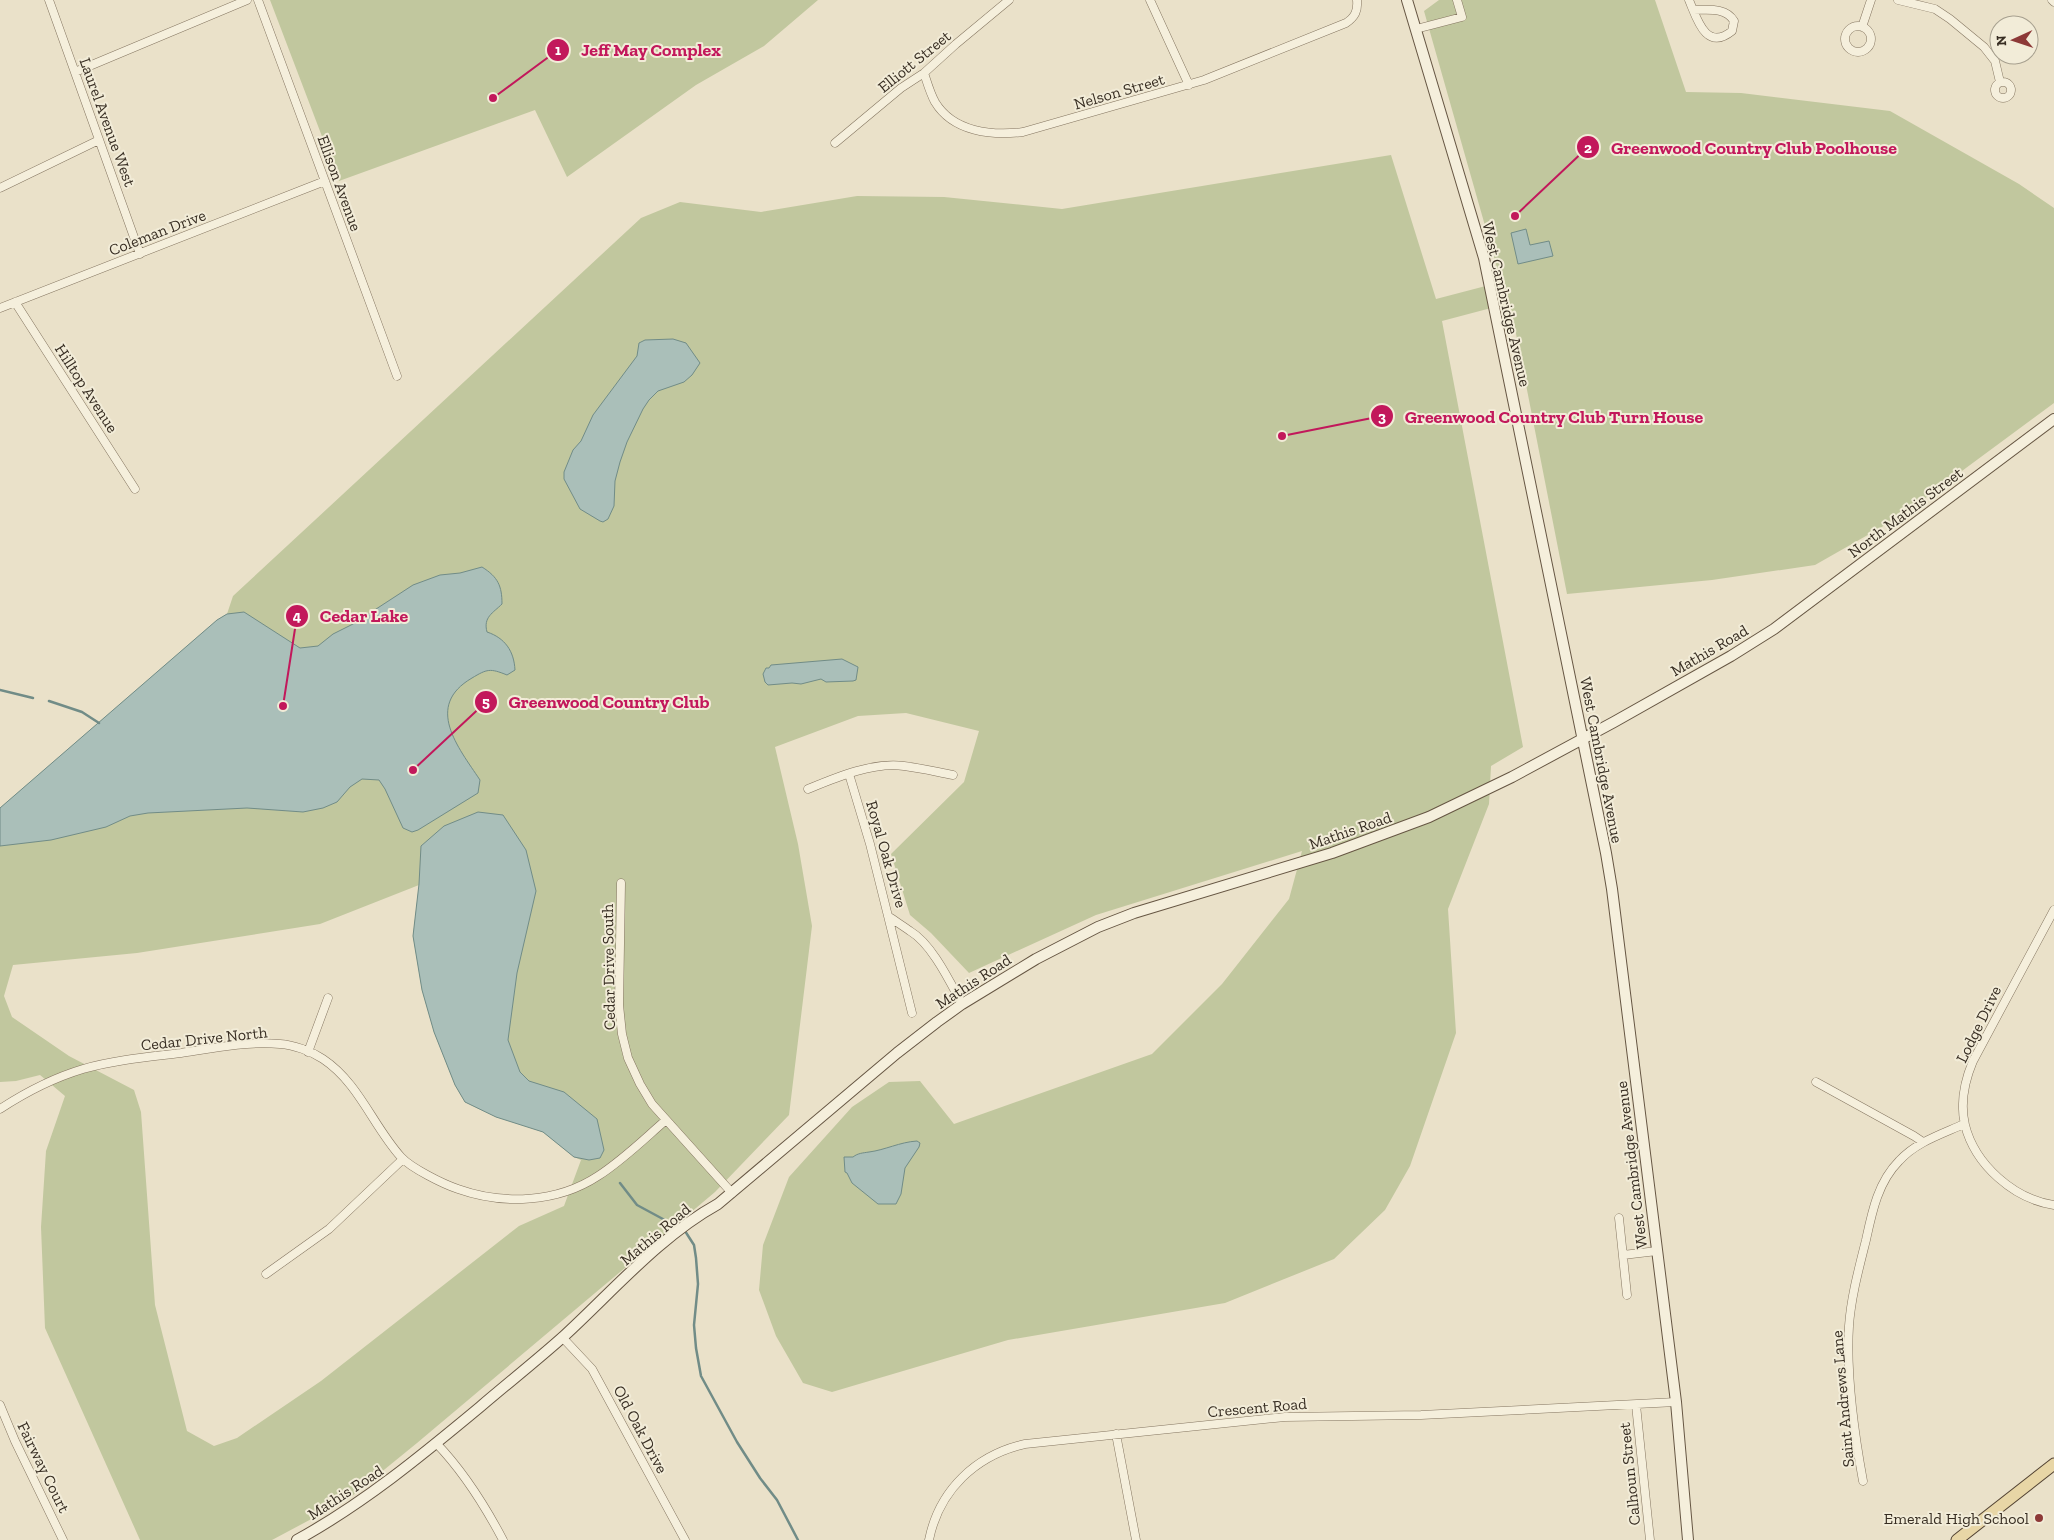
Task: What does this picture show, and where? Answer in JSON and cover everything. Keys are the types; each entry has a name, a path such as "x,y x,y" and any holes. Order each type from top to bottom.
{"main road":[{"path":"1957,1540 2054,1464"}],"street":[{"name":"Laurel Avenue West","path":"50,0 140,254"},
{"path":"75,72 247,0"},
{"name":"Ellison Avenue","path":"258,0 397,376"},
{"name":"Elliott Street","path":"835,142 901,88 924,72 1010,0"},
{"path":"1150,0 1189,85"},
{"name":"Nelson Street","path":"924,72 934,99 948,117 971,129 998,134 1034,130 1189,85 1342,24 1354,17 1358,9 1357,0"},
{"name":"West Cambridge Avenue","path":"1407,0 1484,258 1583,738 1612,889 1676,1402 1688,1540"},
{"path":"1416,29 1462,17 1457,0"},
{"path":"1689,0 1701,26 1708,35 1717,38 1723,37 1732,31 1734,21 1726,13 1715,10 1694,10"},
{"path":"1862,26 1871,0"},
{"path":"1898,0 1934,9 1984,46 1995,61 2000,82"},
{"path":"0,188 99,140"},
{"name":"Coleman Drive","path":"0,308 325,181"},
{"name":"Hilltop Avenue","path":"14,302 135,489"},
{"name":"North Mathis Street","path":"1774,629 2054,419"},
{"name":"Mathis Road","path":"297,1540 330,1522 368,1497 436,1443 562,1337 661,1246 697,1216 718,1204 732,1193 897,1053 962,1004 1036,959 1098,927 1134,913 1389,834 1470,798 1731,656 1774,629"},
{"path":"808,790 850,774 877,767 903,766 954,775"},
{"name":"Royal Oak Drive","path":"850,774 888,916 910,931 934,956 962,1004"},
{"name":"Cedar Drive South","path":"621,883 619,1005 622,1034 628,1058 652,1104 732,1193"},
{"name":"Lodge Drive","path":"2054,910 1972,1061 1964,1094 1964,1124 1974,1146 1998,1177 2025,1197 2054,1205"},
{"path":"888,916 912,1013"},
{"path":"308,1052 328,998"},
{"name":"Cedar Drive North","path":"0,1109 35,1088 54,1079 84,1069 124,1060 257,1043 282,1044 321,1058 346,1078 385,1137 403,1159 433,1178 468,1192 501,1199 537,1198 568,1190 597,1177 614,1165 666,1120"},
{"path":"1816,1082 1923,1142"},
{"name":"Saint Andrews Lane","path":"1863,1481 1856,1440 1849,1351 1849,1325 1852,1300 1871,1217 1881,1186 1899,1160 1923,1142 1964,1124"},
{"path":"266,1274 329,1229 403,1159"},
{"path":"1619,1218 1627,1295"},
{"path":"1623,1255 1657,1251"},
{"name":"Old Oak Drive","path":"562,1337 592,1368 686,1540"},
{"name":"Crescent Road","path":"929,1540 938,1512 950,1491 968,1472 986,1458 1025,1444 1285,1417 1421,1415 1676,1402"},
{"name":"Fairway Court","path":"0,1405 15,1441 63,1540"},
{"name":"Calhoun Street","path":"1636,1405 1650,1540"},
{"path":"1116,1434 1136,1540"},
{"path":"436,1443 465,1476 486,1507 503,1540"}],"green space":[{"path":"270,0 818,0 764,46 696,85 567,177 535,110 339,181"},
{"path":"1439,0 1655,0 1686,92 1741,93 1890,111 2019,184 2054,208 2054,403 1901,516 1815,565 1712,580 1567,594 1510,303 1442,321 1523,747 1491,766 1489,804 1448,909 1456,1033 1410,1166 1385,1210 1334,1259 1225,1303 1008,1340 832,1392 803,1383 776,1336 759,1290 763,1245 789,1177 852,1107 889,1082 920,1081 954,1124 1152,1054 1222,984 1289,899 1302,851 1096,915 969,973 931,933 910,915 891,854 964,782 979,731 906,713 858,716 775,747 798,844 812,926 789,1115 715,1192 347,1500 272,1540 140,1540 45,1328 41,1227 46,1151 65,1096 40,1075 16,1081 0,1082 0,808 217,620 227,614 233,596 641,218 680,202 761,212 857,196 944,197 1062,209 1391,155 1436,299 1501,282 1424,11","holes":["419,885 413,936 422,990 434,1032 455,1085 465,1102 496,1117 543,1132 574,1157 581,1160 564,1206 519,1226 321,1381 237,1438 214,1446 187,1431 155,1305 141,1112 134,1090 69,1056 12,1017 4,996 13,965 137,953 320,924"]}],"water":[{"path":"1526,229 1530,245 1549,241 1553,256 1518,264 1511,233"},
{"path":"673,339 686,343 700,363 692,375 684,382 658,391 643,409 627,442 620,462 615,481 614,506 608,519 603,522 600,521 580,509 564,479 564,472 573,450 581,441 593,415 637,356 639,343 645,340"},
{"path":"482,567 492,574 498,582 502,598 502,604 492,613 486,623 487,632 499,638 507,646 513,657 515,670 507,675 492,670 481,673 458,689 450,701 448,714 450,727 455,741 480,780 478,793 418,830 412,832 403,828 379,780 362,779 350,787 337,802 323,808 303,812 247,808 148,813 130,816 106,827 51,840 0,846 0,808 217,620 227,614 244,612 300,648 318,646 333,634 353,624 413,585 440,575 460,573"},
{"path":"842,659 858,667 856,680 826,682 821,679 801,684 768,685 763,674 766,668 769,668 771,665"},
{"path":"478,812 503,815 526,850 536,891 517,973 508,1040 520,1072 529,1081 564,1092 597,1119 604,1150 600,1158 589,1160 574,1157 543,1132 496,1117 465,1102 455,1085 434,1032 422,990 413,936 421,846 444,826"},
{"path":"917,1141 920,1143 919,1147 905,1168 901,1194 896,1204 878,1204 852,1183 845,1172 844,1157 853,1157 861,1153"}],"waterway":[{"path":"0,690 33,698"},
{"path":"49,701 82,712 99,723"},
{"path":"620,1183 637,1205 674,1225"},
{"path":"685,1231 694,1245 696,1258 698,1284 694,1325 701,1376 737,1442 760,1478 777,1500 798,1540"}],"place":[{"name":"Jeff May Complex","path":"493,98"},
{"name":"Greenwood Country Club Poolhouse","path":"1515,216"},
{"name":"Greenwood Country Club Turn House","path":"1282,436"},
{"name":"Cedar Lake","path":"283,706"},
{"name":"Greenwood Country Club","path":"413,770"},
{"name":"Emerald High School","path":"2039,1518"}]}
